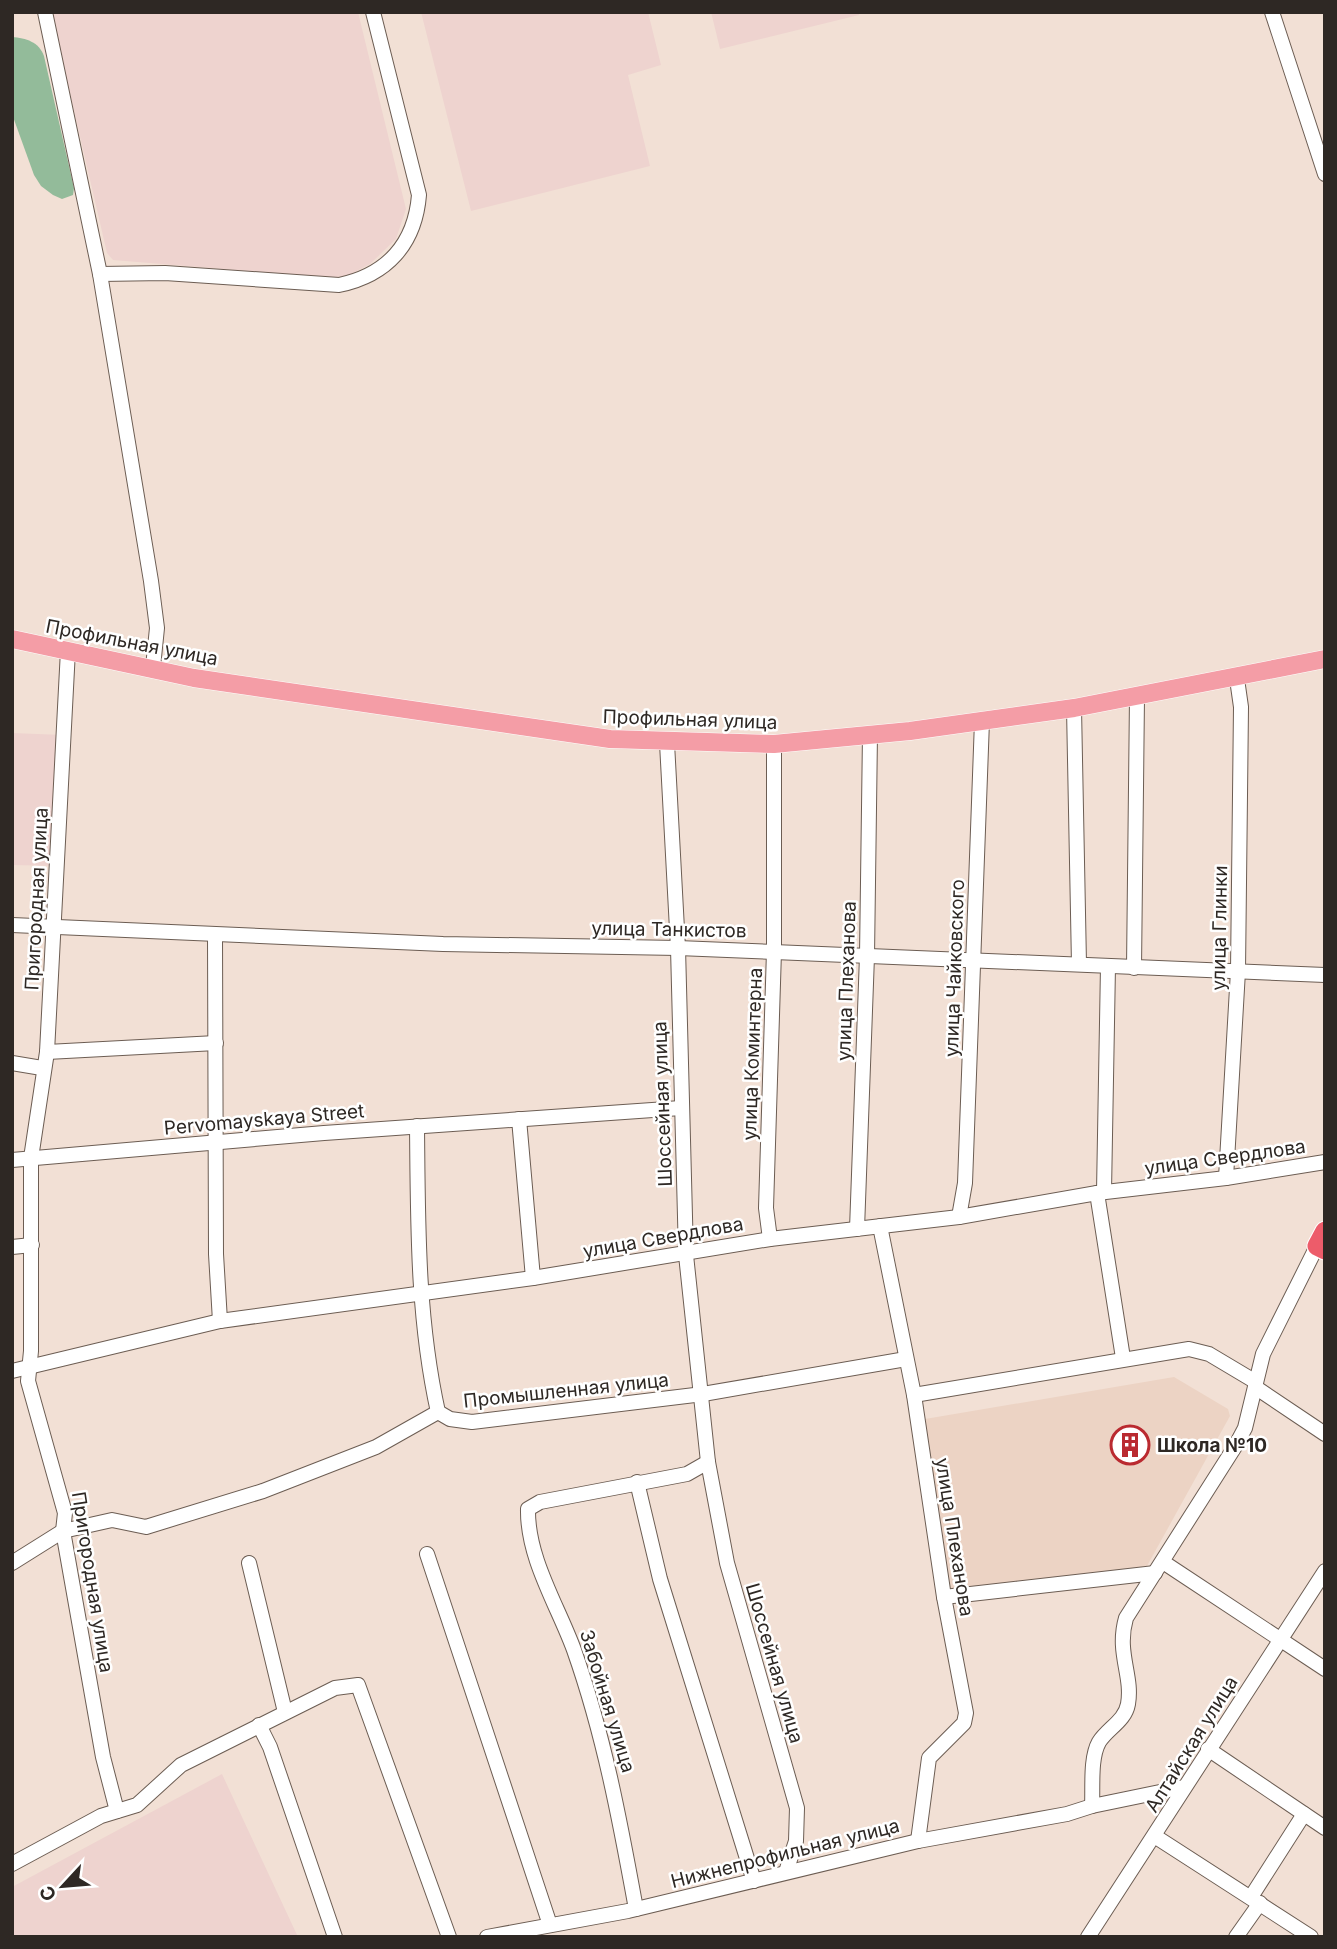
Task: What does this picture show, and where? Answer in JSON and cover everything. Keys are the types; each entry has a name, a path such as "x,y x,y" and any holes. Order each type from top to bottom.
{"main road":[{"name":"Профильная улица","path":"12,639 153,667 194,678 587,736 667,743 774,744 982,721 1074,708 1237,679 1325,659"}],"street":[{"path":"45,12 100,274 151,580 157,628 153,667"},
{"path":"100,274 177,273 339,285 362,280 377,273 393,257 413,226 419,195 373,12"},
{"path":"1272,12 1325,174"},
{"name":"Пригородная улица","path":"68,650 47,1052 42,1068 32,1158 28,1381 65,1513 63,1531 103,1757 117,1811"},
{"name":"улица Глинки","path":"1226,1178 1238,971 1241,707 1237,679"},
{"path":"1134,968 1137,697"},
{"path":"1074,708 1079,964"},
{"name":"улица Чайковского","path":"958,1217 965,1183 982,721"},
{"name":"улица Плеханова","path":"857,1229 867,956 870,734"},
{"name":"Шоссейная улица","path":"667,743 678,948 686,1255 703,1394 708,1462 727,1563 797,1808 796,1841 786,1872"},
{"name":"улица Коминтерна","path":"770,1239 766,1208 774,951 774,744"},
{"name":"улица Танкистов","path":"12,925 443,944 774,951 1325,975"},
{"path":"215,935 216,1255 220,1321"},
{"path":"1108,967 1100,1193 1123,1358"},
{"path":"47,1052 216,1043"},
{"path":"12,1063 42,1068"},
{"name":"Pervomayskaya Street","path":"12,1160 417,1126 681,1108"},
{"path":"519,1119 533,1278"},
{"path":"417,1126 419,1292 429,1371 438,1412"},
{"name":"улица Свердлова","path":"12,1371 220,1321 533,1278 686,1255 770,1239 958,1217 1100,1193 1226,1178 1325,1162"},
{"name":"улица Плеханова","path":"880,1226 914,1395 944,1597 966,1713 964,1723 929,1758 918,1841"},
{"path":"1092,1806 1098,1743 1120,1721 1127,1708 1121,1634 1133,1605 1236,1446 1245,1428 1272,1333 1322,1242"},
{"path":"12,1247 32,1245"},
{"path":"914,1395 1189,1349 1199,1350 1256,1384 1325,1434"},
{"name":"Промышленная улица","path":"12,1563 63,1531 112,1520 146,1527 263,1490 376,1447 438,1412 450,1419 472,1422 703,1394 906,1359"},
{"path":"708,1462 687,1474 637,1482 660,1579 754,1881"},
{"name":"Забойная улица","path":"636,1909 612,1776 574,1650 546,1583 528,1522 528,1509 540,1502 637,1482"},
{"path":"427,1554 550,1925"},
{"path":"249,1563 285,1712"},
{"path":"944,1597 1159,1567 1325,1669"},
{"name":"Алтайская улица","path":"1088,1937 1156,1837 1208,1749 1325,1571"},
{"path":"12,1864 148,1798 181,1765 335,1688 358,1685 449,1937"},
{"path":"259,1726 270,1747 335,1937"},
{"path":"1208,1749 1325,1828"},
{"name":"Нижнепрофильная улица","path":"487,1937 636,1909 918,1841 1068,1814 1092,1806 1184,1787"},
{"path":"1236,1937 1304,1814"},
{"path":"1156,1837 1311,1937"}],"shaded area":[{"path":"51,12 358,12 406,209 396,239 370,264 349,275 330,278 113,260 107,253"},
{"path":"421,12 648,12 661,65 628,75 650,166 471,211"},
{"path":"711,12 858,12 859,15 720,49"},
{"path":"12,733 63,735 59,866 12,865"},
{"path":"1174,1377 1228,1409 1230,1416 1147,1566 948,1594 925,1419"},
{"path":"222,1774 298,1937 14,1937 12,1887"}],"green space":[{"path":"12,37 31,42 39,47 44,56 74,188 73,195 62,199 41,186 34,175 12,114"}],"place":[{"name":"Школа №10","path":"1130,1445"}]}
